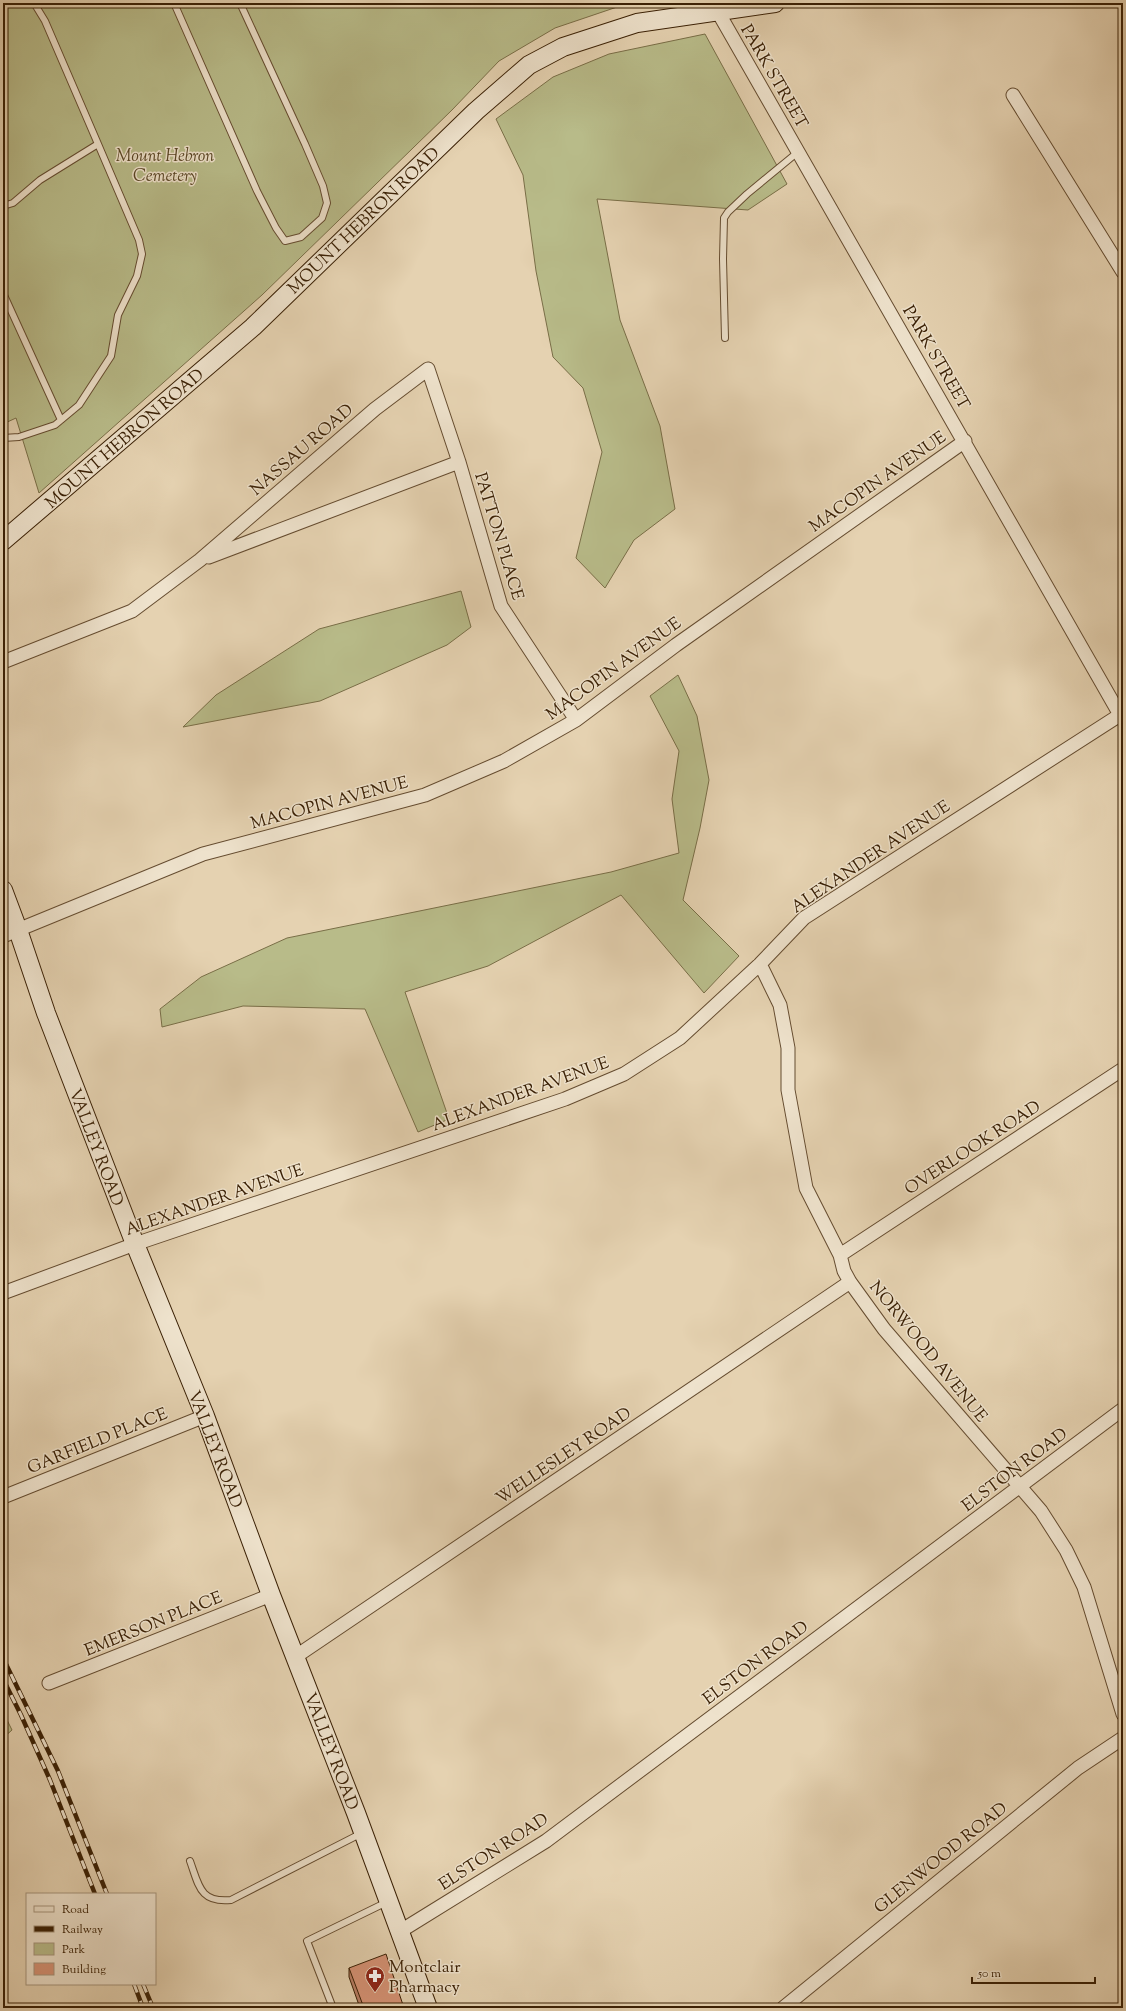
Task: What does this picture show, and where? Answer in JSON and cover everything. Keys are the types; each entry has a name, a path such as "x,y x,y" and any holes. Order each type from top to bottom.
{"main road":[{"name":"MOUNT HEBRON ROAD","path":"3,541 253,327 476,111 529,64 563,47 637,23 715,7 775,3"},
{"name":"VALLEY ROAD","path":"3,890 11,933 46,1013 135,1244 205,1416 271,1595 363,1832 428,2008"}],"street":[{"name":"PARK STREET","path":"715,7 1122,716"},
{"path":"1013,95 1123,272"},
{"name":"PATTON PLACE","path":"428,369 459,462 501,606 576,720"},
{"name":"NASSAU ROAD","path":"3,662 132,611 200,560 374,409 428,369"},
{"name":"MACOPIN AVENUE","path":"11,933 203,854 425,795 504,761 576,720 676,645 965,441"},
{"name":"NASSAU ROAD","path":"200,560 459,462"},
{"name":"ALEXANDER AVENUE","path":"3,1293 135,1244 565,1100 624,1074 680,1038 760,964 804,918 1122,716"},
{"name":"NORWOOD AVENUE","path":"760,964 780,1005 788,1048 788,1090 806,1188 840,1255 844,1271 850,1282 884,1329 1041,1511 1066,1550 1084,1586 1123,1714"},
{"name":"OVERLOOK ROAD","path":"840,1255 1123,1069"},
{"name":"WELLESLEY ROAD","path":"296,1657 850,1282"},
{"name":"ELSTON ROAD","path":"399,1932 546,1841 1123,1409"},
{"name":"GARFIELD PLACE","path":"3,1497 205,1416"},
{"name":"EMERSON PLACE","path":"49,1684 271,1595"},
{"name":"GLENWOOD ROAD","path":"783,2008 1078,1768 1123,1738"}],"lane":[{"path":"3,438 19,437 55,425 79,405 111,356 118,315 137,276 142,254 139,240 98,144 44,22 34,3"},
{"path":"174,3 257,191 276,228 285,241 301,237 322,218 327,203 322,186 305,144 240,3"},
{"path":"3,206 13,203 40,180 98,144"},
{"path":"725,338 723,259 724,218 728,212 747,194 798,152"},
{"path":"3,293 61,420"},
{"path":"190,1862 200,1890 209,1898 219,1901 231,1900 363,1832"},
{"path":"333,2008 307,1941 388,1901"}],"green space":[{"name":"Mount Hebron Cemetery","path":"3,3 634,3 623,5 555,28 499,61 452,110 262,295 39,493 16,418 3,424"},
{"path":"705,34 787,184 748,210 597,199 620,320 660,426 675,509 634,540 605,588 576,558 602,452 583,388 553,357 536,271 523,175 496,119 553,77 609,54"},
{"path":"461,591 471,627 447,645 320,701 183,727 216,695 319,629"},
{"path":"678,675 697,716 709,780 700,828 683,900 739,956 704,993 621,895 488,966 405,992 449,1119 418,1132 365,1009 243,1006 162,1027 160,1009 201,977 287,938 611,872 679,853 672,799 679,751 650,696"},
{"path":"3,1712 12,1730 3,1738"}],"building":[{"name":"Montclair Pharmacy","path":"386,1954 404,2008 364,2008 349,1968"}],"railway":[{"path":"3,1658 58,1771 107,1893"},
{"path":"3,1679 50,1780 95,1893"},
{"path":"134,1985 143,2008"},
{"path":"143,1985 153,2008"}],"place":[{"name":"Montclair Pharmacy","path":"375,1993"}]}
